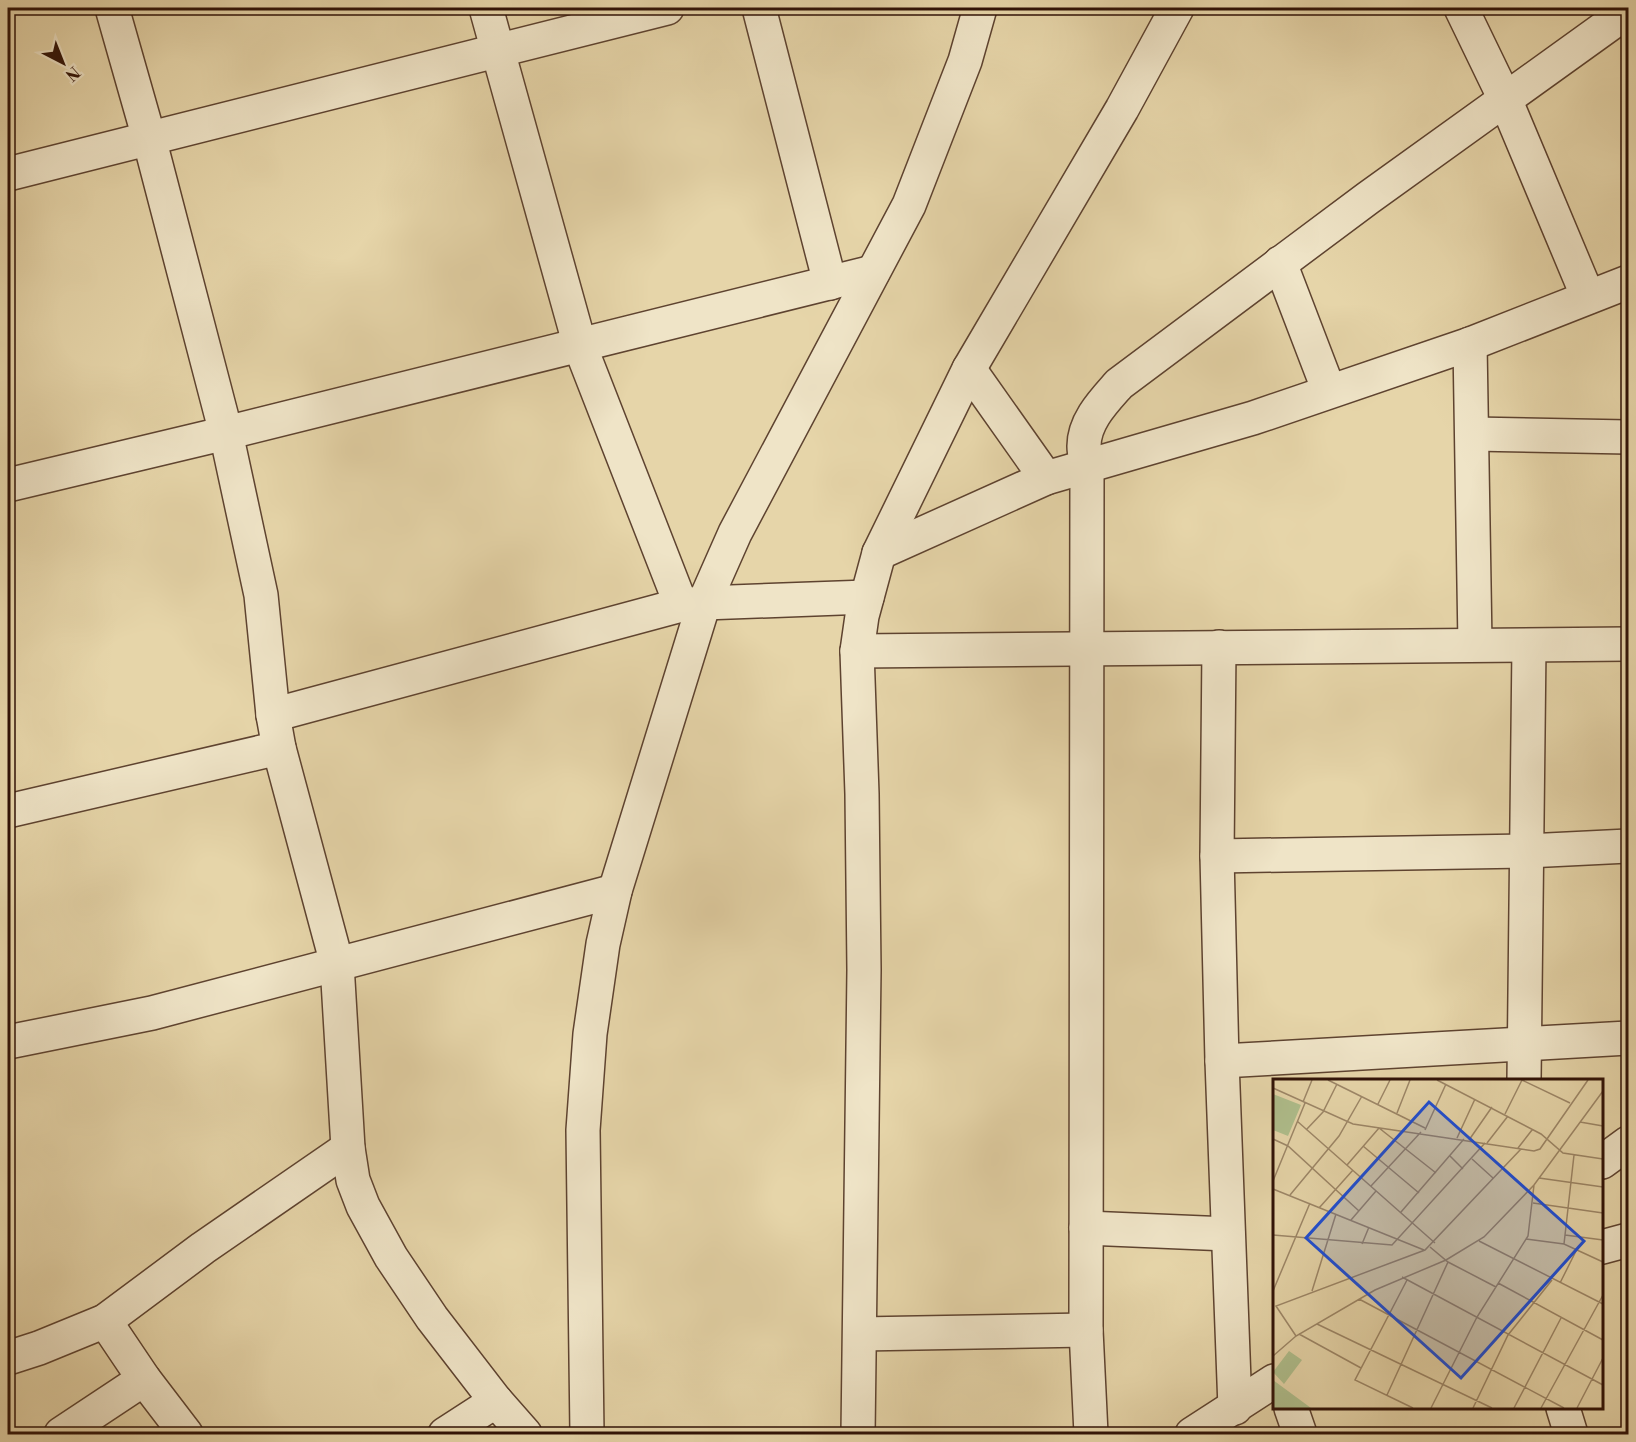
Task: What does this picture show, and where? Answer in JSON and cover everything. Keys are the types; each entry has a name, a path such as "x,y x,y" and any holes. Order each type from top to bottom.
{"street":[{"path":"112,8 149,138 226,434 261,595 273,715 279,748 336,964 348,1148 353,1180 363,1206 391,1257 432,1318 495,1401 525,1434"},
{"path":"486,8 580,346 693,604"},
{"path":"8,174 667,8"},
{"path":"759,8 830,284"},
{"path":"587,1434 583,1130 590,1034 603,944 615,891 693,604 735,533 909,205 965,61 980,8"},
{"path":"858,1434 864,970 862,794 857,651 862,616 879,553 969,369 1122,109 1177,8"},
{"path":"1461,8 1505,99 1588,297"},
{"path":"1091,1434 1086,1330 1088,648 1087,466 1084,446 1087,431 1097,409 1119,384 1280,263 1629,10"},
{"path":"1280,263 1329,391"},
{"path":"8,485 226,434 873,272"},
{"path":"879,553 1046,478 1253,418 1470,344 1629,282"},
{"path":"1470,344 1475,644"},
{"path":"969,369 1046,478"},
{"path":"1473,434 1629,437"},
{"path":"273,715 693,604 867,597"},
{"path":"857,651 1629,644"},
{"path":"1524,1079 1528,645"},
{"path":"1219,647 1217,856 1235,1408"},
{"path":"8,811 279,748"},
{"path":"1217,856 1527,851 1629,846"},
{"path":"8,1042 152,1013 615,891"},
{"path":"1222,1061 1629,1038"},
{"path":"1603,1161 1629,1143"},
{"path":"8,1358 105,1321 203,1248 348,1148"},
{"path":"1086,1228 1228,1234"},
{"path":"1603,1247 1629,1240"},
{"path":"105,1321 144,1379 186,1434"},
{"path":"860,1334 1086,1330"},
{"path":"61,1434 144,1379"},
{"path":"1197,1433 1273,1382"},
{"path":"445,1434 495,1401"},
{"path":"1292,1409 1299,1434"},
{"path":"1564,1409 1571,1434"}]}
